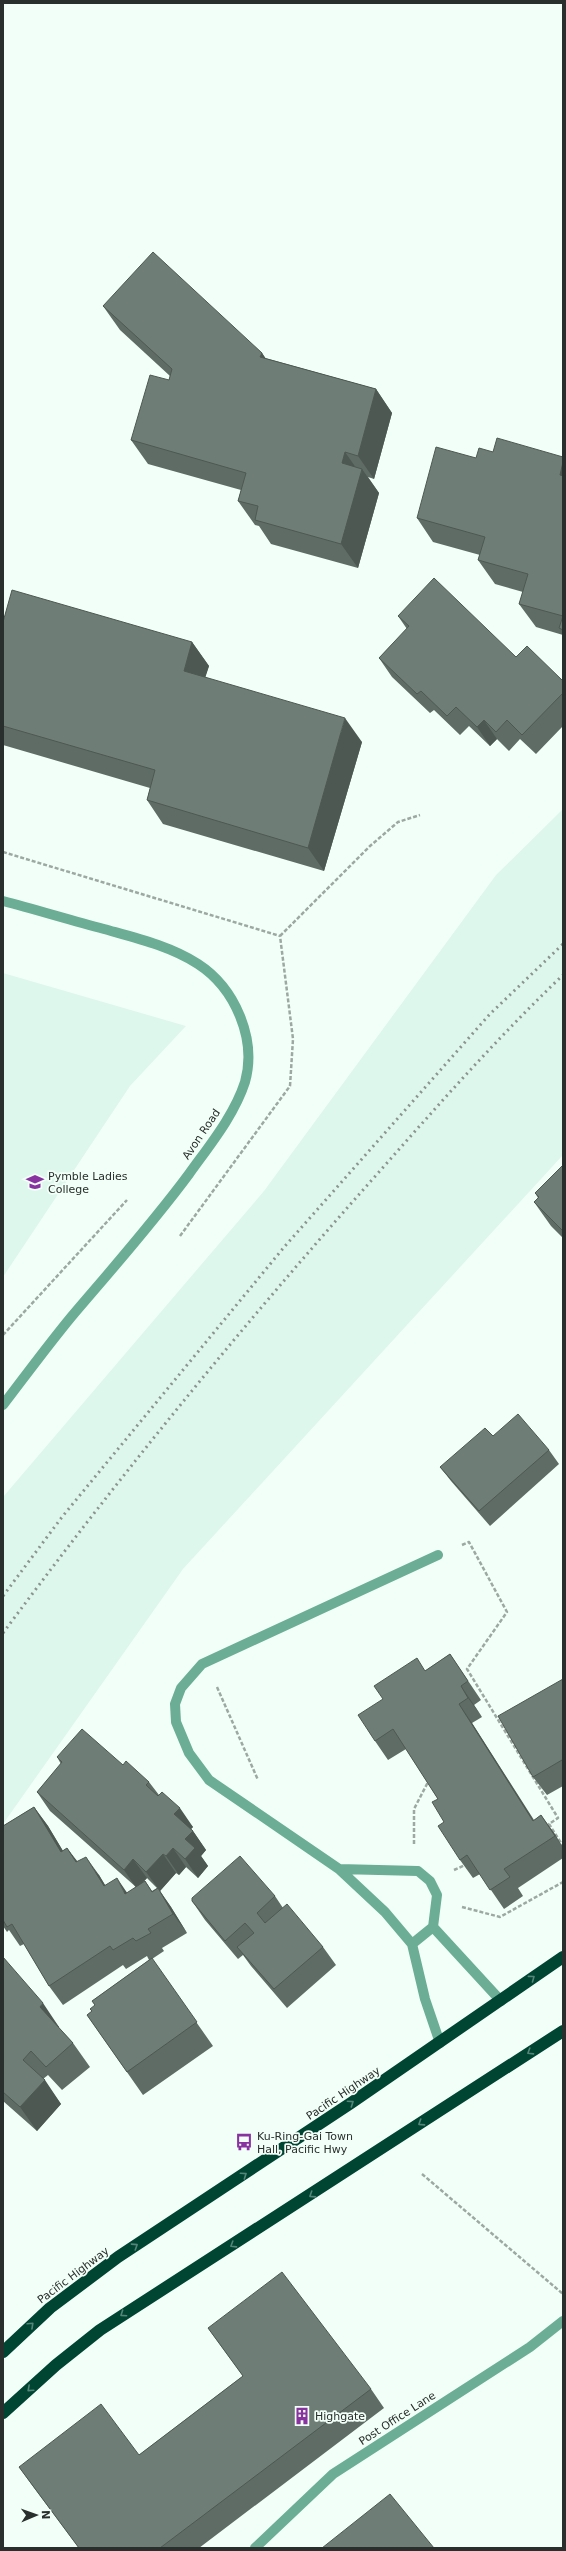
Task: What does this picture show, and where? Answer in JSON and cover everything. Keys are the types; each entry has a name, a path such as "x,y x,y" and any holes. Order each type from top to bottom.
{"highway":[{"name":"Pacific Highway","path":"3,2352 50,2308 118,2257 237,2180 440,2043 563,1957"},
{"path":"3,2413 56,2365 100,2330 563,2031"}],"street":[{"name":"Avon Road","path":"3,901 151,942 175,951 199,964 220,981 233,1001 244,1028 248,1054 244,1082 223,1127 156,1219 71,1317 3,1405"},
{"path":"438,1556 202,1664 181,1688 175,1704 176,1722 189,1753 209,1780 339,1869 385,1912 412,1944 425,1999 440,2043"},
{"path":"339,1869 418,1871 430,1881 437,1895 433,1927 412,1944"},
{"path":"433,1927 502,2000"},
{"name":"Post Office Lane","path":"255,2548 333,2474 530,2347 563,2321"}],"path":[{"path":"3,852 280,936 370,846 398,822 420,815"},
{"path":"3,1335 127,1200"},
{"path":"438,1556 469,1542 507,1612 467,1669 558,1818 549,1824 563,1846"},
{"path":"220,1683 215,1684 260,1784"},
{"path":"414,1845 414,1809 428,1782"},
{"path":"407,1845 414,1845 420,1849"},
{"path":"450,1872 465,1865"},
{"path":"446,1940 457,1906 500,1917 563,1882"},
{"path":"422,2174 563,2294"}],"shaded area":[{"path":"563,809 563,1155 183,1569 3,1824 3,1497 264,1191 496,875"},
{"name":"Pymble Ladies College","path":"3,973 186,1026 130,1086 3,1277"}],"building":[{"path":"153,252 262,353 260,357 376,389 358,456 345,452 342,463 362,469 341,544 255,520 258,506 238,501 246,473 131,440 150,375 169,380 172,369 103,306"},
{"path":"497,438 563,457 560,475 563,476 563,616 519,604 528,574 478,560 485,537 417,518 436,447 476,458 479,448 493,452"},
{"path":"434,578 516,657 527,646 563,681 563,693 522,735 507,720 496,732 484,720 477,727 456,707 447,716 421,691 417,694 379,658 409,626 398,616"},
{"path":"12,590 192,642 184,671 345,718 308,848 147,800 155,770 3,726 3,622"},
{"path":"563,616 563,630 559,628"},
{"path":"563,1165 563,1231 534,1202 539,1197 535,1193"},
{"path":"518,1414 549,1450 479,1511 440,1467 485,1428 493,1436"},
{"path":"450,1654 468,1681 461,1686 468,1698 459,1704 533,1821 541,1815 555,1836 504,1869 510,1877 490,1890 467,1855 460,1860 438,1826 444,1822 432,1802 438,1799 393,1729 375,1741 358,1715 383,1699 374,1686 417,1658 425,1671"},
{"path":"563,1679 563,1763 562,1760 533,1777 498,1716"},
{"path":"82,1729 123,1765 126,1761 149,1782 146,1785 158,1796 162,1792 180,1808 174,1814 193,1831 185,1839 195,1848 185,1859 173,1848 166,1856 163,1854 146,1872 133,1859 124,1870 37,1792 62,1762 57,1757"},
{"path":"34,1807 61,1852 67,1848 76,1862 86,1857 104,1886 117,1878 125,1894 145,1881 152,1892 158,1888 173,1914 148,1929 151,1933 136,1941 133,1938 113,1950 110,1946 49,1986 12,1924 7,1927 3,1920 3,1826"},
{"path":"240,1856 275,1896 257,1913 265,1923 287,1904 323,1947 274,1989 237,1947 254,1933 245,1923 225,1941 192,1901 192,1898"},
{"path":"3,1957 43,2003 40,2007 73,2043 46,2067 31,2051 23,2060 45,2080 20,2107 3,2092"},
{"path":"152,1958 197,2022 127,2072 87,2015 92,2011 90,2009 95,2005 92,2001"},
{"name":"Highgate","path":"282,2272 371,2389 160,2548 79,2548 19,2467 101,2404 139,2455 243,2376 208,2328"},
{"path":"390,2494 434,2548 322,2548"}],"railway":[{"path":"3,1596 62,1517 285,1246 490,1014 563,944"},
{"path":"3,1633 139,1456 281,1284 469,1071 515,1022 563,975"}],"place":[{"name":"Pymble Ladies College","path":"35,1182"},
{"name":"Ku-Ring-Gai Town Hall, Pacific Hwy","path":"244,2142"},
{"name":"Highgate","path":"302,2416"}]}
